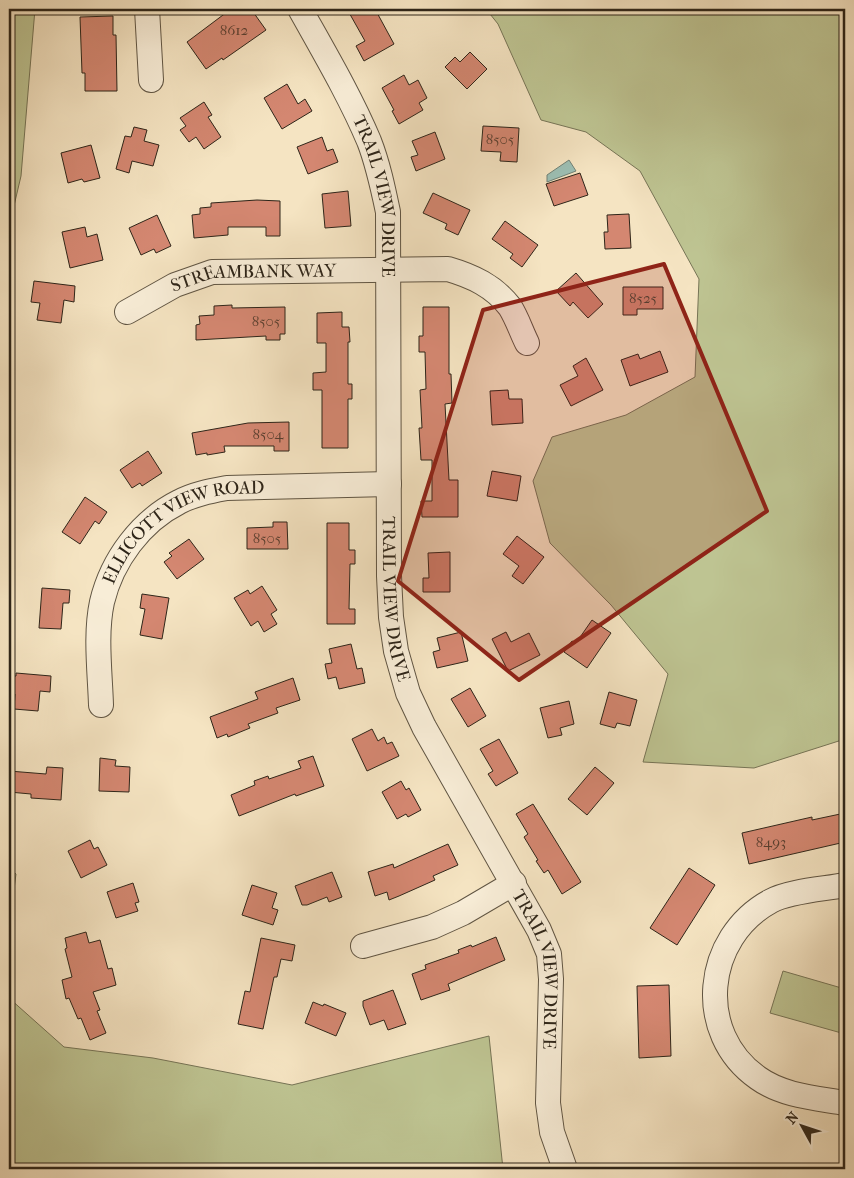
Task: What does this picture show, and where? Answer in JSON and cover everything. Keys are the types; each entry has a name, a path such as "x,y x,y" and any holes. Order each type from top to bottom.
{"street":[{"path":"146,9 151,80"},
{"name":"TRAIL VIEW DRIVE","path":"300,9 369,142 381,178 388,212 391,617 396,651 408,693 424,727 514,883 539,930 549,954 551,979 548,1103 552,1132 565,1169"},
{"name":"STREAMBANK WAY","path":"127,312 175,285 212,272 448,269 472,276 500,296 510,308 527,342"},
{"name":"ELLICOTT VIEW ROAD","path":"101,705 100,625 102,602 110,577 123,554 139,533 160,514 180,501 203,493 227,488 389,484"},
{"path":"363,946 432,927 463,913 514,883"},
{"path":"845,885 773,900 754,912 738,927 725,948 717,970 714,994 718,1020 726,1042 740,1062 758,1078 779,1090 845,1103"}],"highlighted area":[{"path":"664,264 767,511 519,680 398,581 483,310"}],"green space":[{"path":"9,9 35,9 21,176 9,227"},
{"path":"486,9 845,9 845,739 754,768 643,762 668,674 611,605 550,543 533,481 552,437 626,415 695,377 699,279 640,171 586,132 541,120 498,24"},
{"path":"9,867 16,874 9,927"},
{"path":"783,971 845,989 845,1034 770,1013"},
{"path":"9,998 64,1047 153,1058 292,1085 489,1036 503,1169 9,1169"}],"water":[{"path":"569,160 576,171 547,182 547,175"}],"building":[{"path":"231,9 251,9 266,30 223,60 222,58 206,69 187,42"},
{"path":"347,9 375,9 394,44 364,61 356,46 365,41"},
{"path":"113,16 113,35 116,35 117,91 85,91 85,73 82,73 80,17"},
{"path":"470,52 487,69 467,89 445,67 455,57 460,62"},
{"path":"404,75 409,85 418,80 427,98 419,103 423,110 399,124 382,88"},
{"path":"287,84 298,104 305,99 312,111 282,129 264,98"},
{"path":"204,102 212,115 208,117 221,137 204,149 196,137 189,142 180,130 186,126 180,118"},
{"path":"483,126 519,128 517,162 500,161 501,152 481,151"},
{"path":"134,127 147,130 144,141 159,145 153,166 132,161 129,173 116,169 125,136 131,137"},
{"path":"435,132 445,159 416,171 411,157 418,155 412,141"},
{"path":"322,137 327,151 333,149 338,162 308,174 297,147"},
{"path":"91,145 100,178 84,182 82,179 68,183 61,153"},
{"path":"580,173 588,195 554,206 546,184"},
{"path":"348,191 351,226 325,228 322,194"},
{"path":"433,193 470,210 458,235 445,229 447,224 423,213"},
{"path":"257,200 280,201 280,236 266,236 266,227 228,227 228,235 194,238 192,215 200,214 200,208 211,207 211,203"},
{"path":"629,214 631,248 605,249 604,232 608,232 607,215"},
{"path":"157,215 171,246 156,253 154,249 141,255 129,228"},
{"path":"505,221 538,245 522,267 510,258 513,254 492,239"},
{"path":"85,227 87,237 97,234 103,260 70,268 62,232"},
{"path":"576,273 603,304 588,318 573,302 570,306 556,291"},
{"path":"34,281 75,286 74,302 64,300 61,323 37,320 40,303 31,302"},
{"path":"623,287 663,287 663,309 637,309 637,315 623,315"},
{"path":"232,305 232,308 285,307 285,334 280,334 280,340 266,340 266,336 196,340 196,325 200,324 199,316 214,315 214,306"},
{"path":"423,307 449,307 449,374 451,374 452,403 445,404 449,480 458,480 458,517 422,517 421,501 432,501 432,460 421,460 419,428 422,428 420,390 426,389 425,352 419,352 419,336 423,336"},
{"path":"342,312 342,327 349,327 348,384 352,384 352,399 348,399 348,448 322,448 322,390 313,390 313,373 326,372 326,343 317,343 317,313"},
{"path":"660,351 668,372 630,386 621,360 638,354 640,359"},
{"path":"586,358 603,390 571,406 560,385 578,376 573,366"},
{"path":"508,390 509,399 522,399 523,423 492,425 490,391"},
{"path":"289,422 289,451 274,451 274,446 224,446 225,452 196,455 192,433 248,423"},
{"path":"148,451 162,473 142,486 140,483 132,488 120,470"},
{"path":"492,471 521,476 517,501 487,496"},
{"path":"85,497 107,512 99,524 95,521 80,544 62,532"},
{"path":"273,522 287,522 288,549 247,549 247,528 273,527"},
{"path":"327,523 349,523 349,550 355,550 355,564 350,564 349,609 355,609 355,624 327,624"},
{"path":"517,536 544,557 523,584 512,576 519,566 503,554"},
{"path":"189,539 204,559 177,579 164,562 172,556 169,553"},
{"path":"450,552 450,592 423,592 423,578 429,578 428,553"},
{"path":"262,586 277,610 271,614 277,624 264,632 258,621 251,626 234,598 248,590 250,594"},
{"path":"42,588 70,590 69,603 63,603 61,629 39,628"},
{"path":"142,594 169,598 162,639 140,635 145,609 140,608"},
{"path":"592,620 611,633 587,668 564,652 572,641 576,643"},
{"path":"461,632 468,661 437,668 433,652 440,650 437,638"},
{"path":"506,632 511,642 529,633 540,655 508,671 492,639"},
{"path":"351,644 357,669 362,668 365,683 339,689 336,677 328,679 325,664 332,663 329,649"},
{"path":"16,673 51,676 50,692 40,691 38,711 14,709 15,694 9,694 9,676 16,676"},
{"path":"293,678 300,700 276,708 278,713 248,724 250,728 228,737 227,734 217,738 210,717 258,699 255,692"},
{"path":"470,688 486,716 468,727 451,699"},
{"path":"609,692 637,700 630,726 617,723 615,728 600,724"},
{"path":"569,701 574,724 560,728 562,735 548,738 540,708"},
{"path":"372,729 378,741 384,737 387,744 392,742 399,756 367,771 352,739"},
{"path":"499,739 518,773 496,786 488,774 493,771 480,749"},
{"path":"313,756 324,786 296,796 295,794 239,816 231,795 255,785 254,781 268,776 269,779 301,768 298,761"},
{"path":"100,758 116,760 115,766 130,767 129,792 99,791"},
{"path":"47,767 63,768 61,800 31,798 31,794 9,792 9,771 46,774"},
{"path":"595,767 614,783 587,815 568,799"},
{"path":"401,781 406,790 409,788 421,810 408,817 406,814 397,819 382,792"},
{"path":"533,804 581,882 562,894 548,870 544,873 536,861 538,860 524,837 528,834 516,814"},
{"path":"845,813 845,842 749,864 742,833 812,817 812,820"},
{"path":"90,840 94,849 98,847 107,865 81,878 68,851"},
{"path":"448,844 458,865 433,876 435,880 389,900 387,892 375,896 368,872 393,864 394,868"},
{"path":"689,868 715,885 677,945 650,928"},
{"path":"332,872 342,897 329,902 327,897 307,905 302,905 295,886"},
{"path":"133,883 139,902 135,903 138,911 116,918 107,892"},
{"path":"252,885 277,893 272,908 278,910 273,925 242,915"},
{"path":"86,932 89,943 100,940 108,969 112,968 116,985 93,992 100,1010 97,1011 106,1033 90,1040 81,1018 78,1019 69,998 66,999 62,980 72,977 65,949 67,948 65,938"},
{"path":"496,937 505,960 448,984 450,990 421,1000 412,974 426,969 425,965 459,953 458,950 471,945 472,947"},
{"path":"261,938 295,945 292,961 281,959 277,977 274,977 263,1029 238,1024 245,991 250,992"},
{"path":"669,985 671,1056 639,1058 637,986"},
{"path":"393,990 406,1024 388,1030 384,1020 370,1025 363,1001"},
{"path":"313,1002 323,1006 324,1004 346,1013 336,1036 305,1023"}]}
